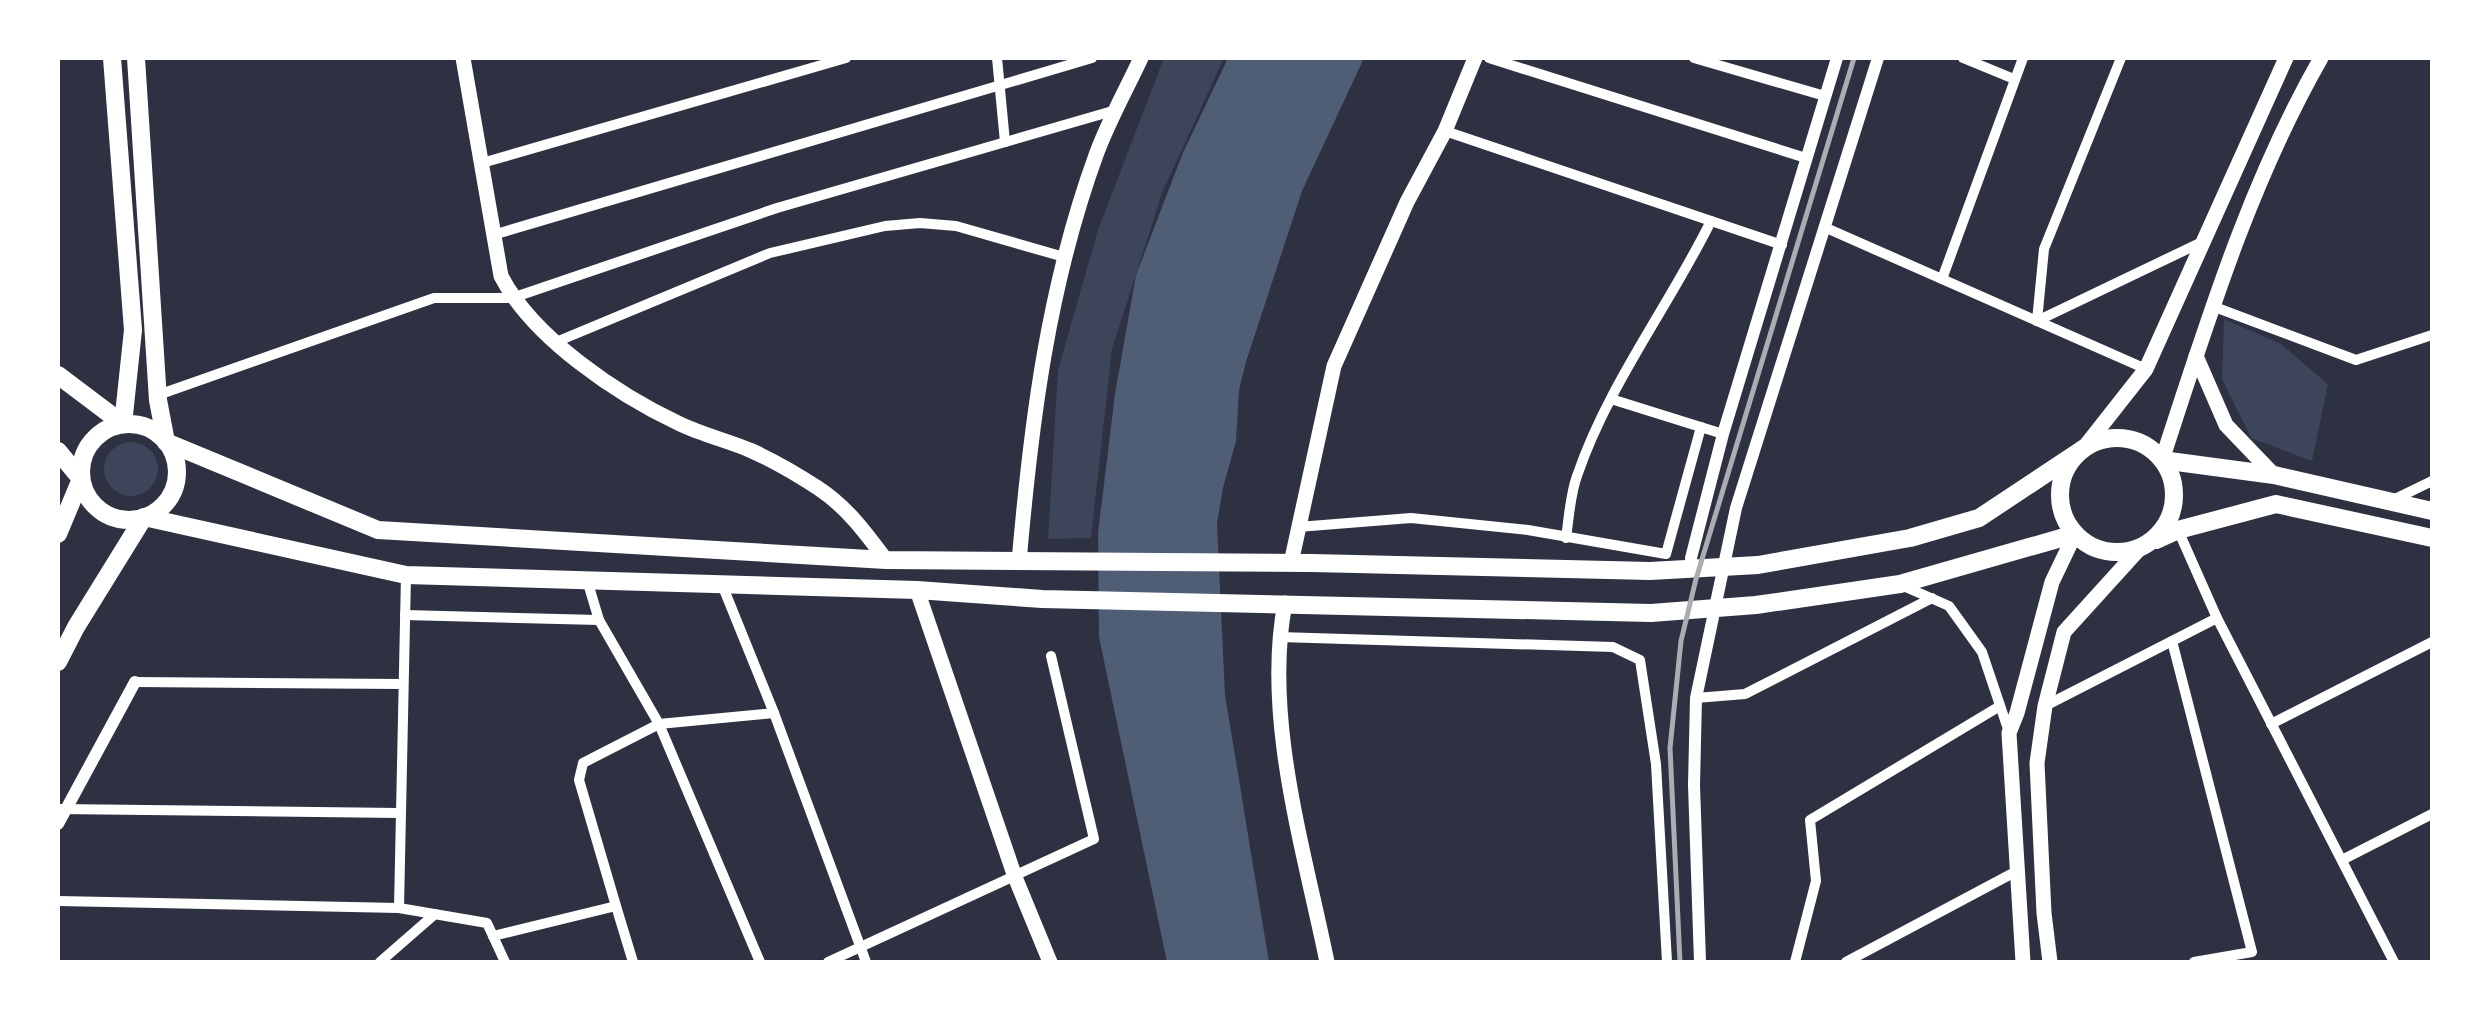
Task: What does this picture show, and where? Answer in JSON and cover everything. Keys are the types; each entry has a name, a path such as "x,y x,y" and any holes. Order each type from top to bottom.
{"main road":[{"path":"112,58 133,330 122,424"},
{"path":"58,662 144,517 158,510 175,485 174,455 166,442 158,394 136,58"},
{"path":"464,58 501,276 512,298 556,342 607,382 680,424 756,452 820,489 858,522 886,560"},
{"path":"1019,562 1030,438 1064,257 1097,152 1141,58"},
{"path":"1290,563 1334,366 1474,58"},
{"path":"2286,58 2146,369 2070,462 2061,480 2059,500 2064,518 2089,546 2106,552 2124,552 2178,530 2276,504 2432,538"},
{"path":"2050,962 2037,763 2045,706 2064,632 2166,524 2174,491 2162,460 2212,306 2266,164 2321,58"},
{"path":"2196,356 2226,425 2274,476"},
{"path":"58,375 122,424 147,428 166,442 378,530 886,560 1650,571 1758,565 1910,538 1980,518 2083,448 2116,438 2134,440 2162,460 2274,476 2432,512"},
{"path":"122,424 96,437 81,464 85,492 104,513 117,518 144,517 406,575 917,590 1042,598 1651,613 1756,605 1900,584 2075,534"},
{"path":"58,450 82,479"},
{"path":"58,534 82,479"},
{"path":"2024,962 2009,733 2052,582 2075,534"},
{"path":"917,590 1015,877 1050,962"},
{"path":"1284,603 1278,637 1280,724 1327,962"}],"street":[{"path":"482,163 846,58"},
{"path":"997,58 1006,142"},
{"path":"494,235 1092,58"},
{"path":"1489,58 1806,158"},
{"path":"1694,58 1825,96"},
{"path":"1690,558 1723,434 1836,58"},
{"path":"1700,962 1694,785 1696,698 1736,508 1878,58"},
{"path":"1963,58 2014,80"},
{"path":"1942,279 2022,58"},
{"path":"2036,321 2044,249 2120,58"},
{"path":"158,394 434,298 512,298 777,208 1117,110"},
{"path":"1444,131 1782,245"},
{"path":"1566,538 1576,478 1611,398 1682,280 1712,221"},
{"path":"556,342 770,253 885,226 956,226 1064,257"},
{"path":"1824,226 2146,369"},
{"path":"2036,321 2203,241"},
{"path":"2212,306 2356,360 2432,335"},
{"path":"1611,398 1723,434"},
{"path":"1298,527 1411,518 1528,530 1666,554 1700,427"},
{"path":"2390,502 2432,481"},
{"path":"2178,530 2217,618 2394,962"},
{"path":"399,908 406,575"},
{"path":"586,579 599,620 658,724 760,962"},
{"path":"1900,584 1949,606 1982,652 2009,733"},
{"path":"722,586 866,962"},
{"path":"1696,698 1744,694 1932,598"},
{"path":"405,616 599,620"},
{"path":"2045,706 2217,618"},
{"path":"1278,637 1612,647 1640,660 1656,764 1667,962"},
{"path":"2172,642 2252,952 2194,962"},
{"path":"2272,724 2432,642"},
{"path":"828,962 1094,839 1051,656"},
{"path":"58,824 61,809 135,682 403,684"},
{"path":"1795,962 1816,881 1810,820 2000,706"},
{"path":"633,962 579,780 583,764 658,724 774,714"},
{"path":"61,809 399,812"},
{"path":"2342,860 2432,814"},
{"path":"1846,962 2016,872"},
{"path":"58,901 399,908 487,923 505,962"},
{"path":"493,936 616,906"},
{"path":"380,962 435,914"}],"shaded area":[{"path":"1164,58 1224,58 1162,193 1112,349 1091,538 1048,539 1058,370 1098,230"},
{"path":"1228,58 1364,58 1302,191 1246,362 1239,390 1236,441 1217,524 1225,695 1269,962 1167,962 1099,637 1098,533 1115,394 1136,275 1182,155"},
{"path":"2224,319 2281,344 2328,384 2312,461 2251,438 2222,379"},
{"path":"131,442 150,450 158,469 150,488 131,496 112,488 104,469 112,450"}],"railway":[{"path":"1680,962 1670,748 1681,641 1696,579 1854,58"}]}
